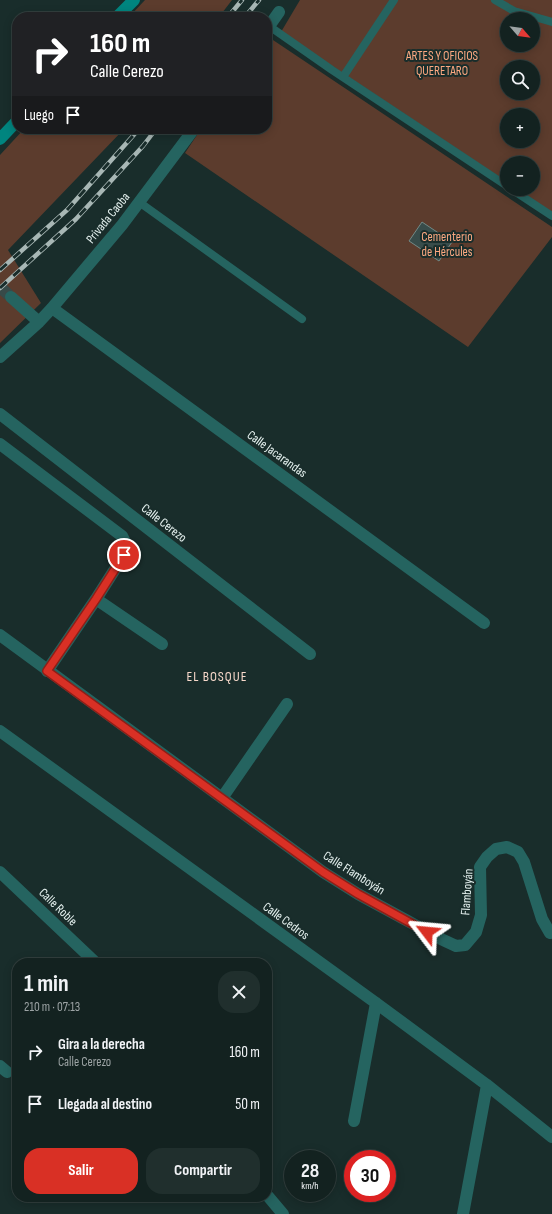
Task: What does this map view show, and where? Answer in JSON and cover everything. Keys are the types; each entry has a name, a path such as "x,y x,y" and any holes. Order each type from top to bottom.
{"street":[{"path":"122,12 134,0"},
{"path":"272,22 279,12"},
{"path":"0,139 12,126"},
{"name":"Privada Caoba","path":"0,357 40,322 52,308 122,225 190,134"},
{"path":"11,297 40,322"},
{"name":"Calle Jacarandas","path":"52,308 484,623"},
{"name":"Calle Cerezo","path":"0,414 310,654"},
{"path":"0,444 122,536 127,546 124,555 96,599 47,671"},
{"path":"96,599 162,644"},
{"name":"Calle Flamboyán","path":"0,635 47,671 323,872 358,894 456,946 466,945 476,932"},
{"path":"222,798 287,704"},
{"name":"Calle Cedros","path":"0,731 376,1003 487,1085 552,1137"},
{"name":"Flamboyán","path":"476,932 481,915 480,867 487,857 496,849 506,847 518,852 524,862 542,919 550,933"},
{"name":"Calle Roble","path":"0,872 91,958"},
{"path":"354,1120 376,1003"},
{"path":"463,1214 487,1085"},
{"path":"272,1201 282,1214"}],"lane":[{"path":"343,77 394,0"},
{"path":"495,0 514,11 552,22"},
{"path":"272,31 500,181"},
{"path":"522,196 552,216"},
{"path":"139,202 302,319"}],"green space":[{"path":"145,0 232,0 223,12 134,12"},
{"name":"ARTES Y OFICIOS QUERETARO","path":"300,0 552,0 552,212 528,196 540,196 540,156 500,156 500,177 281,32"},
{"name":"Cementerio de Hércules","path":"272,39 500,192 500,196 506,196 552,227 552,237 468,347 185,153 198,134 272,134"},
{"path":"19,134 119,134 8,250 41,303 0,343 0,155"}],"building":[{"path":"422,222 452,242 439,261 409,241"}],"tunnel":[{"path":"0,287 11,297"}],"railway":[{"path":"232,12 242,0"},
{"path":"249,12 259,0"},
{"path":"0,270 67,210 135,134"},
{"path":"0,288 76,219 152,134"}],"district":[{"name":"EL BOSQUE","path":"217,676"}],"route":[{"path":"124,555 47,671 323,872 358,894 427,932"}]}
